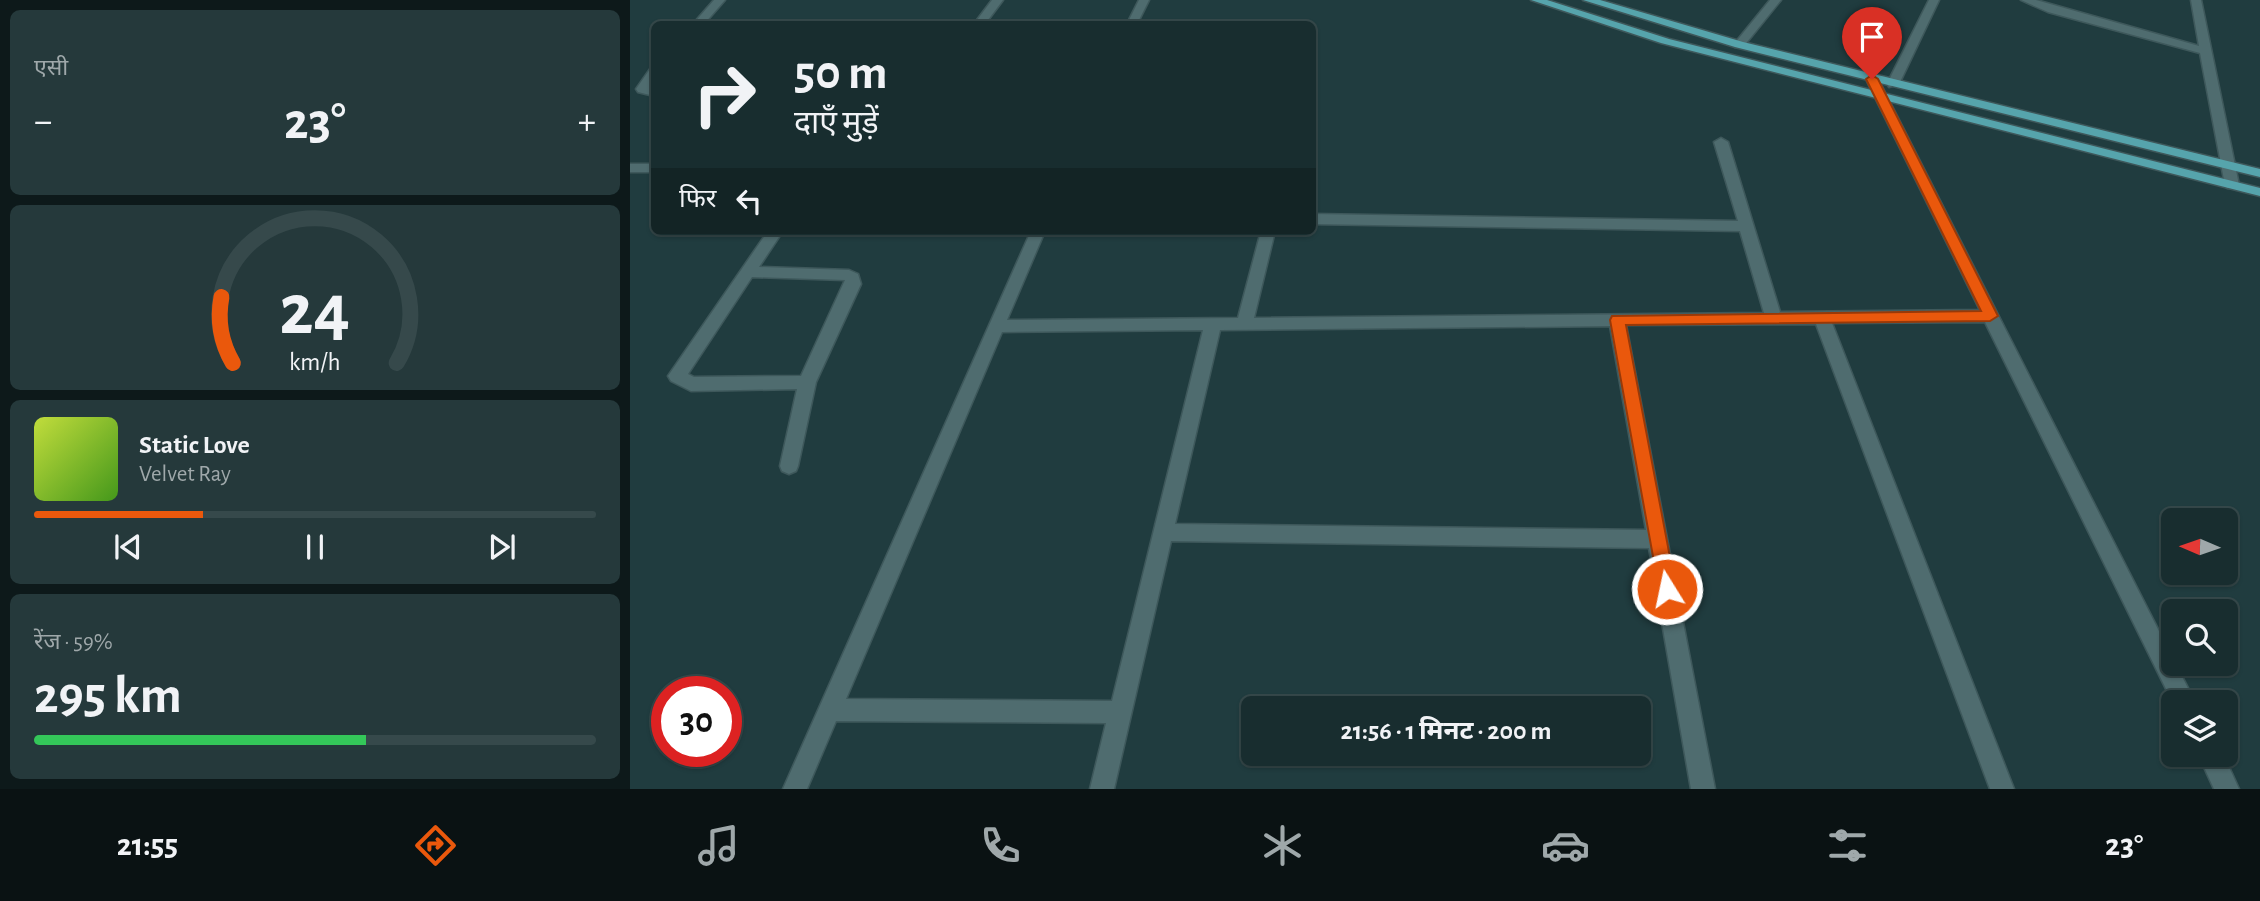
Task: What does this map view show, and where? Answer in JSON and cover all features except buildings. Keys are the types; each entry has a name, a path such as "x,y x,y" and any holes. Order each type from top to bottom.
{"main road":[{"path":"1536,0 1665,41 1881,86 2260,173"},
{"path":"1588,0 1881,86 2260,192"}],"street":[{"path":"701,21 720,0"},
{"path":"981,21 998,0"},
{"path":"1134,21 1144,0"},
{"path":"1740,45 1776,0"},
{"path":"1934,0 1881,86 1990,316 2178,690"},
{"path":"2026,0 2052,10 2206,51"},
{"path":"2196,0 2232,185"},
{"path":"651,76 642,89 651,91"},
{"path":"1721,142 1774,318"},
{"path":"630,168 651,168"},
{"path":"1316,219 1747,226"},
{"path":"773,235 677,376 691,384 807,382"},
{"path":"795,789 1036,235"},
{"path":"1245,323 1267,235"},
{"path":"747,272 838,274 852,278 853,284 807,382 789,466"},
{"path":"997,326 1990,316"},
{"path":"1822,318 2002,789"},
{"path":"1617,320 1703,789"},
{"path":"1102,789 1213,324"},
{"path":"1163,532 1657,539"},
{"path":"830,710 1120,712"},
{"path":"2216,767 2227,789"}],"route":[{"path":"1667,589 1617,320 1990,316 1872,79"}]}
